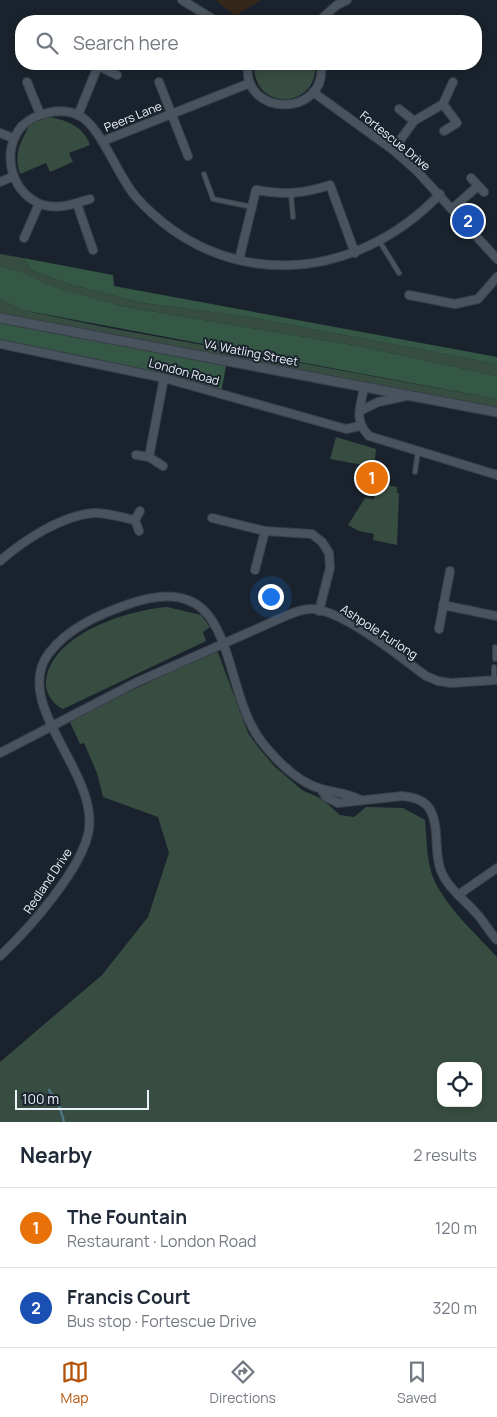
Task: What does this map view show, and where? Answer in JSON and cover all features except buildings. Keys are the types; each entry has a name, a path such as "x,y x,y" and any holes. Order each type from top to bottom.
{"street":[{"path":"182,0 206,15"},
{"path":"326,15 337,5 347,0"},
{"path":"78,115 93,70"},
{"path":"106,70 118,75"},
{"path":"249,70 250,82 256,93 266,101 279,106 292,105 304,100 313,92 319,82 320,70"},
{"path":"27,82 40,114"},
{"name":"Peers Lane","path":"158,82 188,156"},
{"name":"Peers Lane","path":"103,141 250,82"},
{"path":"393,150 414,121 443,104 454,82"},
{"name":"Fortescue Drive","path":"313,92 393,150 440,194 496,254"},
{"path":"443,104 457,123 444,131"},
{"path":"398,109 414,121"},
{"path":"90,198 76,204 58,207 39,204 22,191 14,176 10,155 14,138 23,125 40,114 59,111 78,115 89,123 103,141 109,157 136,197 160,220 184,238 210,251 239,260 295,266 355,253 380,242 408,225 440,194"},
{"path":"0,133 14,138"},
{"path":"0,182 14,176"},
{"path":"453,208 481,189 471,178"},
{"path":"239,260 256,190 291,194 307,193 330,185 355,253"},
{"path":"24,238 39,204"},
{"path":"76,204 93,250"},
{"path":"409,295 455,304 478,299 497,277"},
{"name":"V4 Watling Street","path":"0,318 497,412"},
{"name":"London Road","path":"0,344 164,378 346,430 360,426"},
{"path":"149,457 164,378"},
{"path":"364,387 360,411 360,426 369,436 497,476"},
{"path":"360,411 378,402 408,395"},
{"path":"136,455 149,457 163,466"},
{"path":"135,520 140,511"},
{"path":"0,560 54,526 80,515 95,513 135,520"},
{"path":"212,518 265,531 312,534 322,542 330,553 330,568 319,611"},
{"path":"135,520 139,530"},
{"path":"255,570 265,531"},
{"path":"438,628 450,571"},
{"path":"52,724 39,694 38,682 44,662 56,645 77,628 101,614 138,601 162,596 180,596 201,608 215,623 246,712 261,740 290,770 321,789 341,791 360,800"},
{"path":"443,605 497,616"},
{"name":"Ashpole Furlong","path":"0,753 52,724 137,682 288,614 311,609 333,614 358,628 432,679 451,682 495,679"},
{"name":"Redland Drive","path":"0,956 24,934 51,900 82,850 89,829 89,806 80,782 52,724"},
{"path":"321,789 326,797 338,803 402,796 412,797 429,807 432,816 436,852 440,869 447,884 477,914 497,940"},
{"path":"458,895 497,868"}],"lane":[{"path":"204,174 213,199 252,207"},
{"path":"291,194 293,217"},
{"path":"380,242 399,273"},
{"path":"415,472 418,451"},
{"path":"495,646 495,659"},
{"path":"494,667 495,679"}],"shaded area":[{"path":"216,0 261,0 237,15 234,15"}],"green space":[{"path":"255,70 314,70 313,79 307,90 297,97 286,99 274,97 264,91 256,80"},
{"path":"49,117 74,125 84,133 90,145 69,153 73,162 50,172 46,163 20,174 18,154 30,124"},
{"path":"0,254 23,258 33,271 69,284 143,303 243,316 497,364 497,376 359,346 121,306 50,286 22,272 0,266"},
{"path":"23,258 113,275 114,286 497,357 497,364 243,316 143,303 69,284 33,271"},
{"path":"0,266 22,272 51,286 121,306 359,346 497,376 497,399 22,310 0,299"},
{"path":"0,299 22,310 104,327 497,399 497,412 0,318"},
{"path":"0,318 227,361 221,393 0,344"},
{"path":"336,437 376,449 374,467 330,459"},
{"path":"376,483 397,487 397,493 399,493 397,545 373,540 374,534 359,531 348,525 365,498 374,499"},
{"path":"167,607 201,615 210,627 203,632 206,641 63,709 53,701 48,694 46,686 51,664 62,650 76,638 94,627 113,619 132,613"},
{"path":"217,650 248,733 274,766 302,790 322,799 340,815 354,817 366,807 403,808 425,820 428,859 435,882 455,912 497,957 497,1122 0,1122 0,1062 102,975 148,917 169,853 158,817 103,797 97,773 84,743 80,744 69,720"}],"waterway":[{"path":"49,1090 60,1108 64,1122"}],"place":[{"name":"Francis Court","path":"468,221"},
{"name":"The Fountain","path":"372,478"}]}
